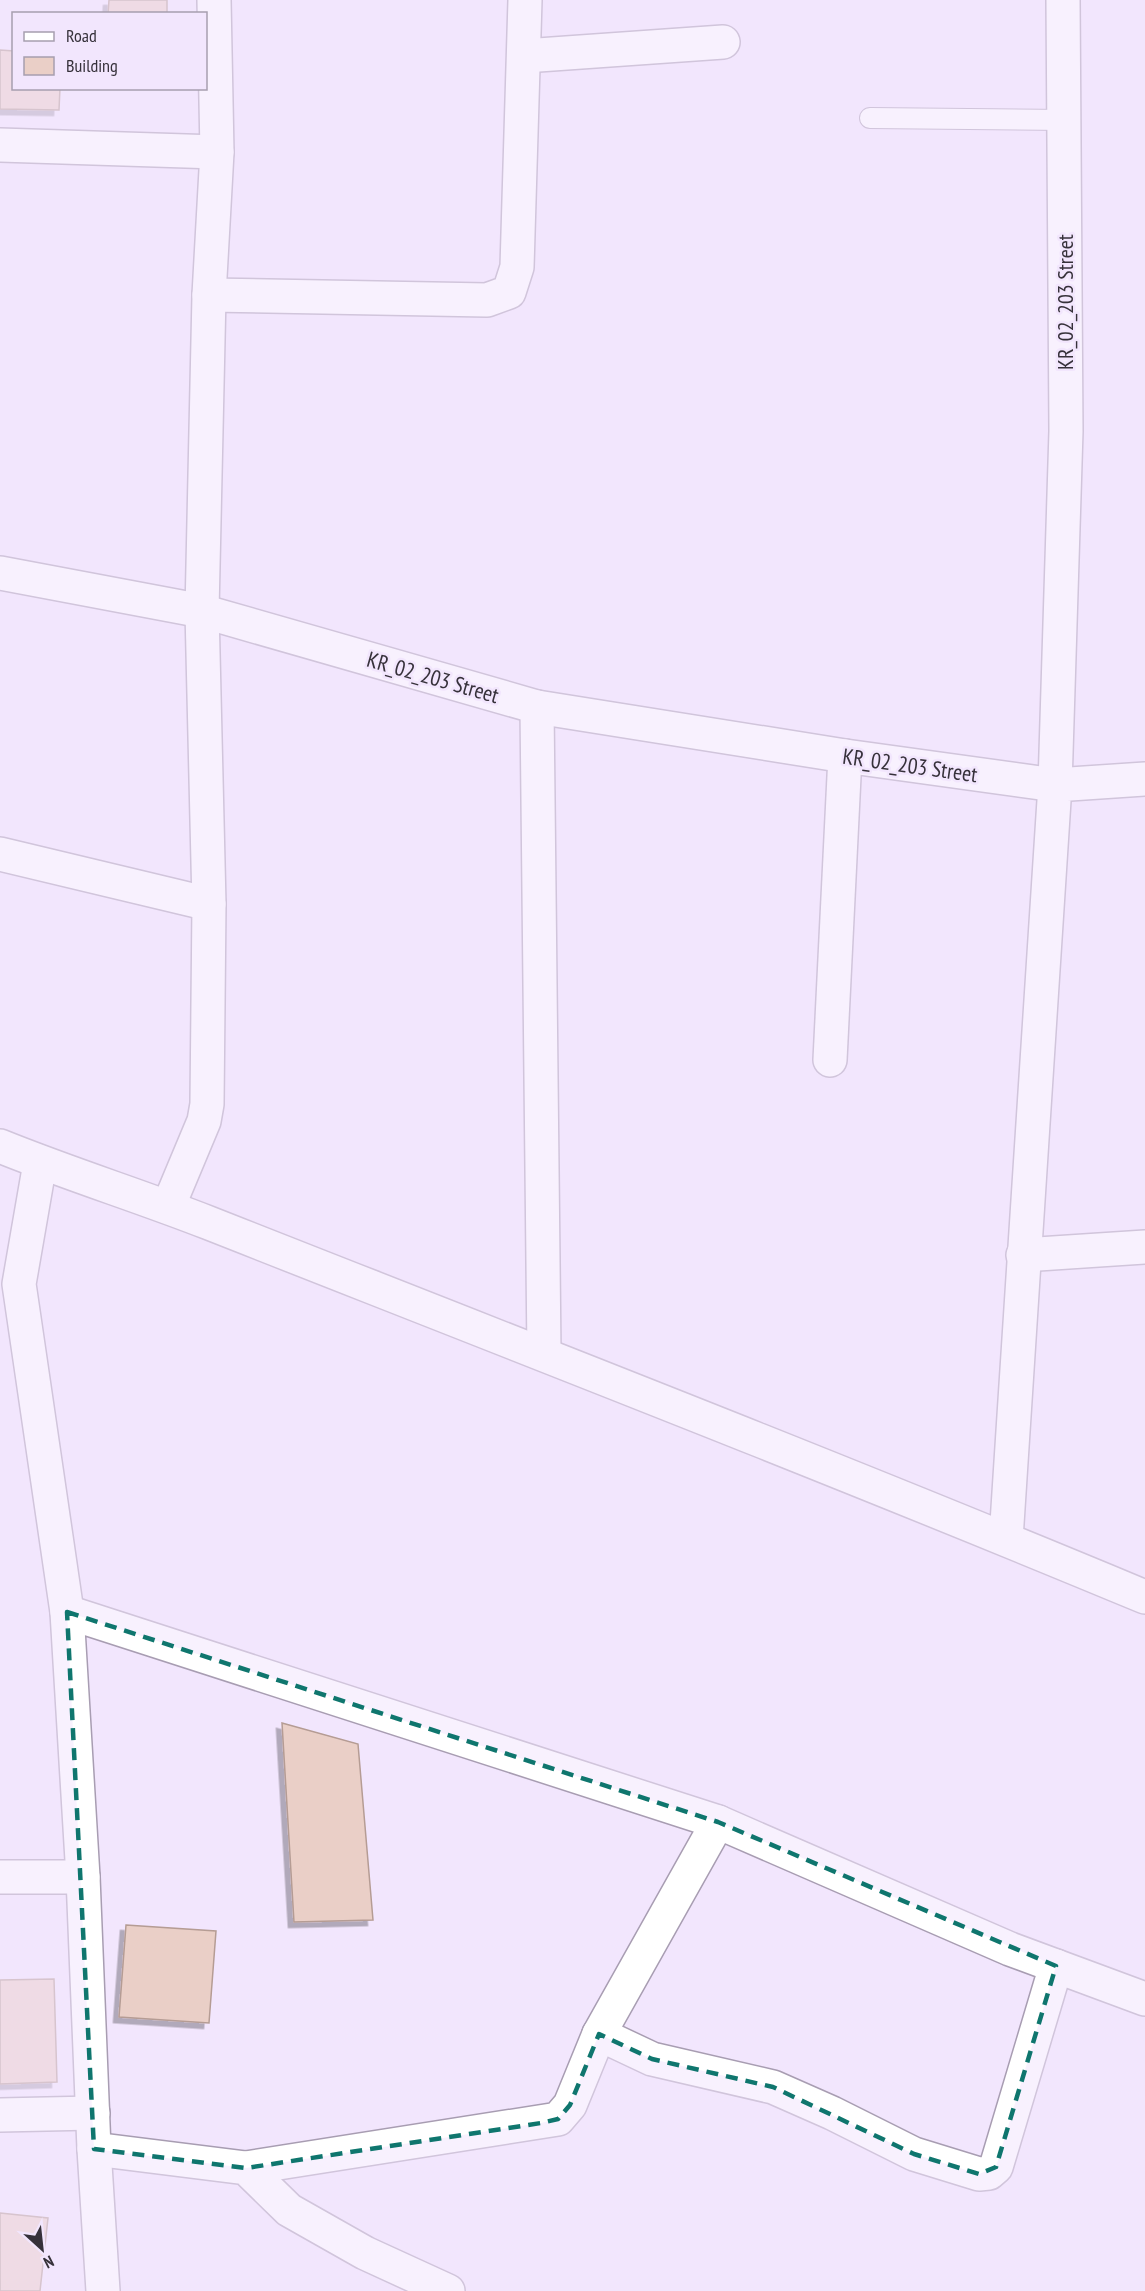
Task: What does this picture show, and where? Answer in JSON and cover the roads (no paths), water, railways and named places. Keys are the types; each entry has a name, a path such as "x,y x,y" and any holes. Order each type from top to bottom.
{"street":[{"path":"168,1207 204,1121 207,1104 209,904 202,611 209,295 217,152 214,0"},
{"path":"209,295 486,300 509,292 517,267 525,0"},
{"name":"KR_02_203 Street","path":"0,573 202,611 537,707 845,756 1055,785 1066,430 1063,0"},
{"path":"525,56 723,42"},
{"path":"0,145 217,152"},
{"path":"537,707 544,1354"},
{"path":"830,1060 845,756"},
{"path":"1006,1539 1055,785 1145,779"},
{"path":"0,854 209,904"},
{"path":"0,1146 40,1163 168,1207 544,1354 1145,1596"},
{"path":"40,1163 19,1284 67,1612 83,1877 94,2149 103,2291"},
{"path":"1023,1255 1145,1247"},
{"path":"67,1612 718,1822 1010,1949 1145,1999"},
{"path":"94,2149 246,2168 558,2119 570,2105 599,2034 718,1822"},
{"path":"0,1877 83,1877"},
{"path":"599,2034 652,2059 773,2087 832,2113 914,2154 979,2174 989,2173 996,2167 1056,1966"},
{"path":"0,2115 93,2113"},
{"path":"246,2168 289,2210 365,2253 448,2291"}],"lane":[{"path":"870,118 1065,120"}]}
